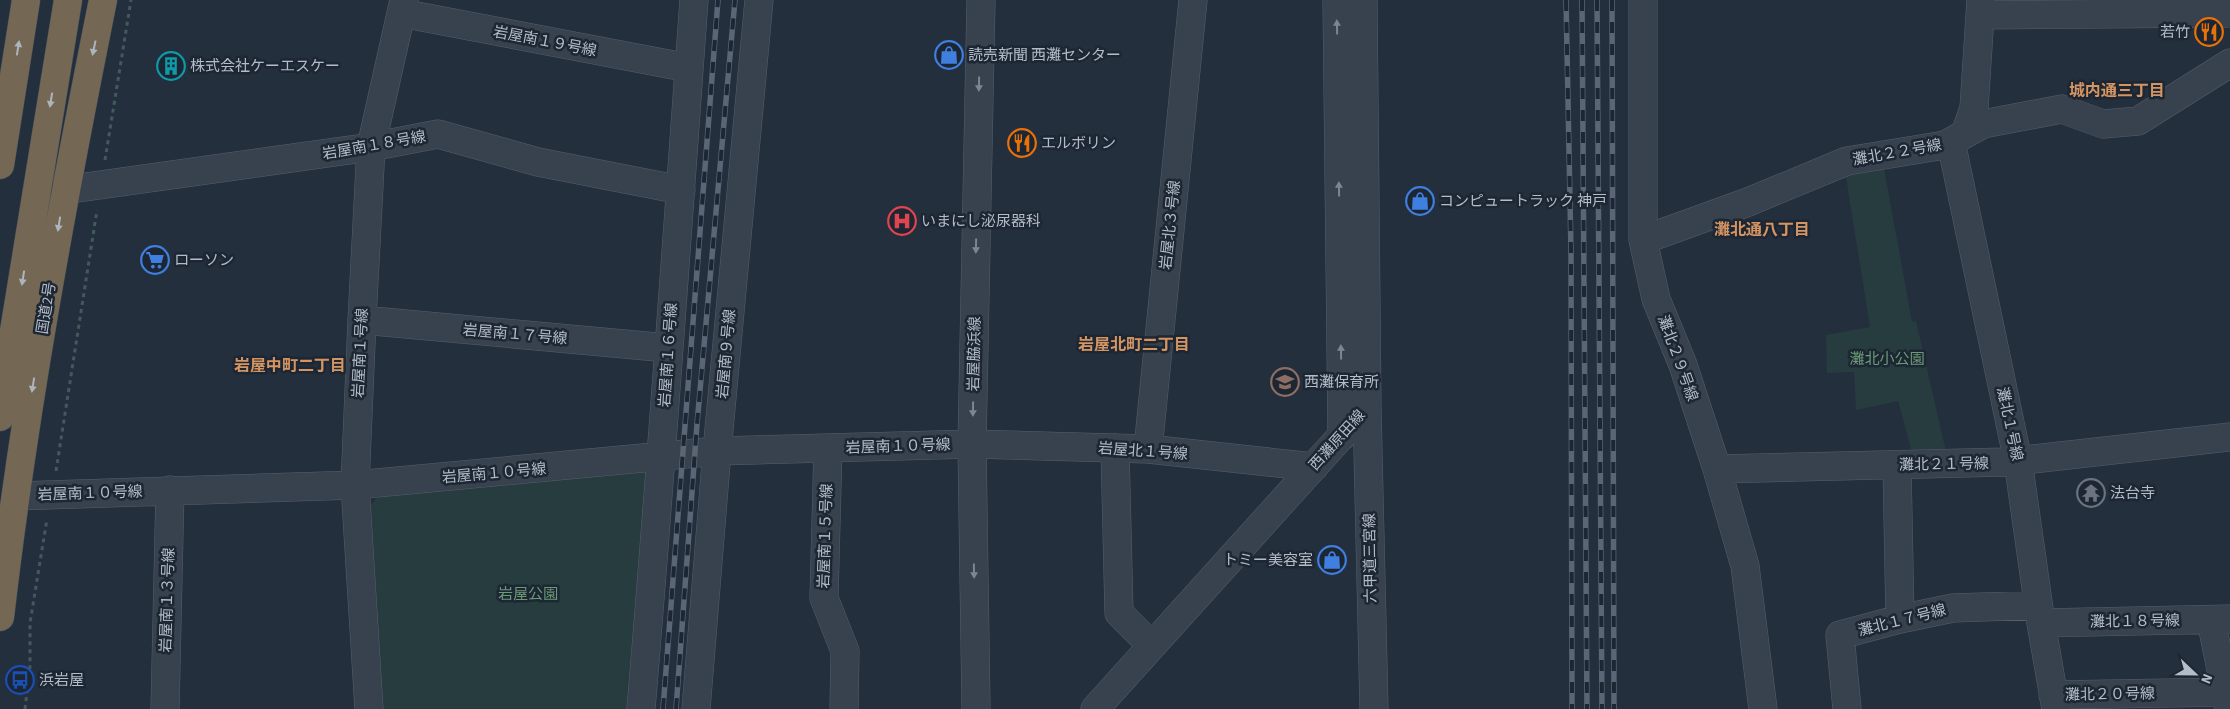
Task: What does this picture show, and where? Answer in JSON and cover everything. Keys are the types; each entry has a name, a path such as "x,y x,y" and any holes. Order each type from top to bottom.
{"highway":[{"path":"0,165 26,0"},
{"name":"国道2号","path":"0,417 68,0"},
{"name":"国道2号","path":"0,617 5,526 16,496 64,190 104,0"}],"street":[{"name":"岩屋南１６号線","path":"640,709 662,457 668,348 694,0"},
{"name":"岩屋南９号線","path":"696,709 717,451 759,0"},
{"name":"岩屋脇浜線","path":"976,709 972,444 981,0"},
{"name":"岩屋北３号線","path":"1148,449 1193,0"},
{"path":"1336,0 1342,436"},
{"name":"西灘原田線","path":"1095,709 1367,408 1363,0"},
{"name":"灘北２９号線","path":"1642,0 1643,240 1656,299 1683,365 1717,469 1745,566 1763,709"},
{"name":"岩屋南１９号線","path":"402,7 689,68"},
{"name":"岩屋南１号線","path":"369,709 355,486 362,320 371,147 402,7"},
{"path":"1958,138 1974,108 1980,8 2230,13"},
{"name":"灘北２２号線","path":"1643,240 1748,202 1847,161 1946,145 1983,124 2062,109 2103,124 2138,121 2230,63"},
{"name":"岩屋南１８号線","path":"64,190 371,147 438,134 538,162 681,190"},
{"name":"灘北１号線","path":"1958,138 2018,461 2039,614 2055,702"},
{"name":"岩屋南１７号線","path":"362,320 668,348"},
{"name":"六甲道三宮線","path":"1367,408 1374,709"},
{"name":"灘北２１号線","path":"1717,469 2018,461 2230,438"},
{"name":"岩屋南１０号線","path":"16,496 355,486 717,451 972,444"},
{"name":"岩屋北１号線","path":"972,444 1148,449 1314,466"},
{"name":"岩屋南１５号線","path":"828,448 824,598 845,651 844,709"},
{"path":"1115,448 1119,614 1152,646"},
{"path":"1897,465 1900,619"},
{"name":"岩屋南１３号線","path":"164,709 170,490"},
{"name":"灘北１７号線","path":"1847,709 1840,636 1900,619 1953,608 2039,614"},
{"name":"灘北１８号線","path":"2039,614 2220,620"},
{"path":"2220,620 2227,701"},
{"name":"灘北２０号線","path":"2055,702 2227,701"}],"path":[{"path":"25,709 30,666 30,623 131,0"}],"green space":[{"name":"灘北小公園","path":"1883,163 1912,322 1916,321 1947,456 1914,460 1898,401 1856,410 1854,372 1827,373 1826,335 1870,327 1845,171"},
{"name":"岩屋公園","path":"654,467 634,709 380,709 367,510 381,493"}],"railway":[{"path":"663,709 718,0"},
{"path":"676,709 697,424 735,0"},
{"path":"1566,0 1571,251 1572,709"},
{"path":"1582,0 1587,709"},
{"path":"1597,0 1602,709"},
{"path":"1612,0 1614,709"}],"place":[{"name":"若竹","path":"2209,32"},
{"name":"読売新聞 西灘センター","path":"949,55"},
{"name":"株式会社ケーエスケー","path":"171,66"},
{"name":"エルボリン","path":"1022,143"},
{"name":"コンピュートラック 神戸","path":"1420,201"},
{"name":"いまにし泌尿器科","path":"902,221"},
{"name":"ローソン","path":"155,260"},
{"name":"西灘保育所","path":"1285,382"},
{"name":"法台寺","path":"2091,493"},
{"name":"トミー美容室","path":"1332,560"},
{"name":"浜岩屋","path":"20,680"}],"district":[{"name":"城内通三丁目","path":"2117,90"},
{"name":"灘北通八丁目","path":"1762,229"},
{"name":"岩屋北町二丁目","path":"1134,344"},
{"name":"岩屋中町二丁目","path":"290,365"}]}
